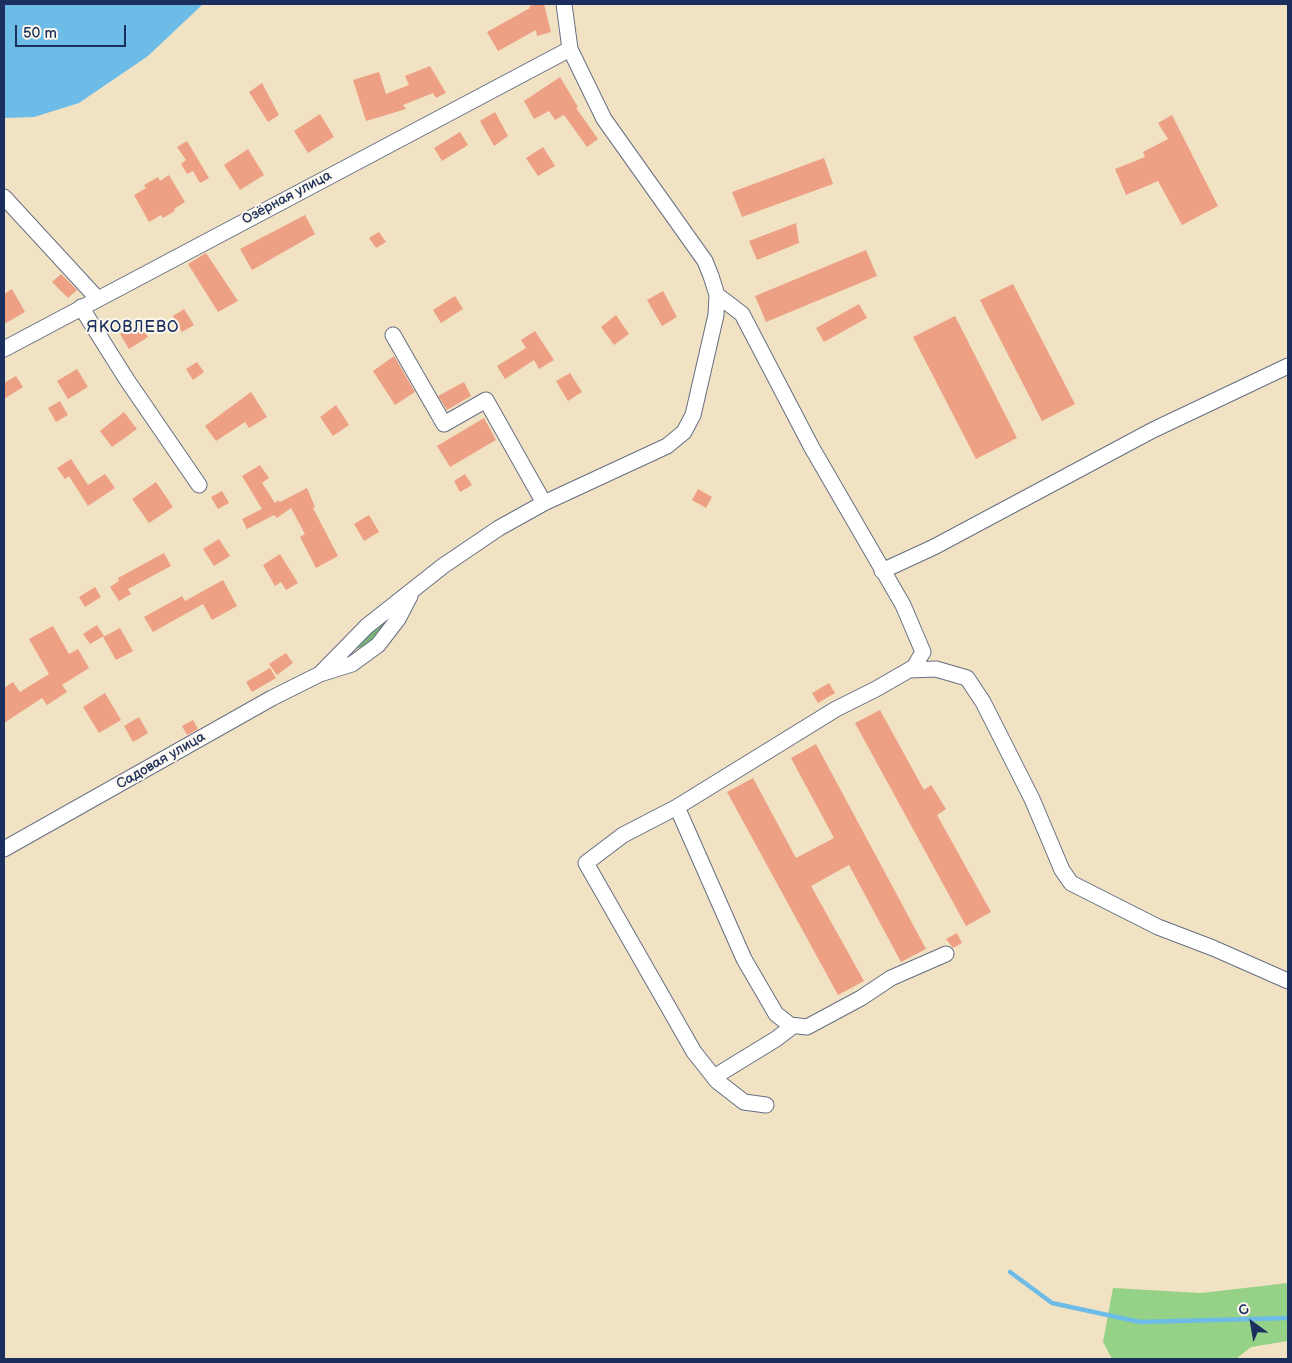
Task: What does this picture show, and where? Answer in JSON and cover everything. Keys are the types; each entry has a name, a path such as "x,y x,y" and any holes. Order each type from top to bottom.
{"street":[{"path":"320,674 367,626 443,566 491,534 544,503 667,446 684,432 693,415 702,384 716,315 717,295 705,261 604,118 570,49 564,4"},
{"name":"Озёрная улица","path":"4,349 80,307 570,49"},
{"path":"4,198 97,298"},
{"path":"717,295 742,314 812,448 903,605 923,652 914,667 836,709 677,807 623,835 586,863 694,1052 714,1077 744,1102 766,1105"},
{"path":"80,307 127,380 199,484"},
{"path":"393,335 444,424 486,400 544,503"},
{"path":"882,571 934,547 1153,430 1288,366"},
{"path":"320,674 352,664 378,645 398,619 412,592"},
{"path":"909,670 936,669 968,678 983,702 1032,799 1062,870 1071,883 1158,927 1213,948 1288,981"},
{"name":"Садовая улица","path":"4,849 272,698 320,674"},
{"path":"677,807 744,958 776,1014 793,1026 807,1027 861,998 891,978 946,954"},
{"path":"714,1077 776,1039 793,1026"}],"green space":[{"path":"393,614 375,642 348,652 368,632"},
{"path":"1288,1283 1288,1341 1251,1347 1236,1359 1112,1359 1103,1342 1113,1288 1201,1293"}],"water":[{"path":"4,4 203,4 148,56 79,103 34,117 4,118"}],"building":[{"path":"544,4 551,32 537,36 536,30 498,51 487,32 530,8 529,6"},
{"path":"430,66 446,93 436,98 433,93 403,105 406,109 366,121 353,80 379,72 386,94 409,85 405,76"},
{"path":"560,77 578,107 576,108 598,139 587,147 564,115 555,120 549,111 534,119 524,101"},
{"path":"262,83 279,115 268,122 249,92"},
{"path":"495,112 508,136 494,146 480,121"},
{"path":"320,114 334,137 308,153 294,131"},
{"path":"1172,115 1218,206 1182,225 1158,181 1126,195 1115,169 1145,157 1143,152 1168,139 1158,123"},
{"path":"460,132 468,145 442,161 434,148"},
{"path":"187,141 209,178 200,183 193,171 187,174 181,164 186,160 177,147"},
{"path":"543,147 555,166 538,176 526,158"},
{"path":"248,149 264,175 240,190 224,165"},
{"path":"824,158 833,184 742,217 732,192"},
{"path":"169,175 185,202 163,218 161,215 149,222 134,195 146,188 144,185 158,177 160,181"},
{"path":"305,215 315,234 252,270 240,249"},
{"path":"796,223 799,243 757,260 749,241"},
{"path":"379,232 386,242 376,248 369,238"},
{"path":"866,250 877,276 766,322 755,296"},
{"path":"206,253 238,301 218,312 188,264"},
{"path":"61,274 77,290 68,298 52,282"},
{"path":"1013,284 1075,404 1042,421 980,300"},
{"path":"12,289 25,312 4,324 4,294"},
{"path":"663,291 677,317 662,326 647,300"},
{"path":"455,296 463,309 441,323 433,310"},
{"path":"859,304 867,318 824,342 816,328"},
{"path":"184,309 194,325 182,332 173,316"},
{"path":"616,315 629,334 614,345 601,327"},
{"path":"955,316 1017,438 976,459 913,337"},
{"path":"139,322 148,337 129,349 120,334"},
{"path":"535,331 554,360 539,369 534,360 505,379 497,366 526,348 521,340"},
{"path":"394,356 415,392 395,405 373,371"},
{"path":"197,362 204,372 193,380 186,369"},
{"path":"77,369 88,387 68,399 57,381"},
{"path":"570,373 582,392 568,401 556,381"},
{"path":"16,376 23,387 4,399 4,383"},
{"path":"464,382 471,396 447,410 438,396"},
{"path":"251,392 267,417 249,428 245,422 216,441 205,426"},
{"path":"60,401 68,415 56,422 48,408"},
{"path":"336,405 349,425 333,436 320,417"},
{"path":"124,412 137,429 112,447 100,431"},
{"path":"484,418 496,440 450,467 437,446"},
{"path":"71,459 88,485 105,474 115,488 88,506 69,476 65,479 57,468"},
{"path":"260,465 269,478 262,483 275,503 307,488 315,507 313,508 338,556 316,568 300,537 305,534 291,508 277,518 274,515 247,529 242,519 262,509 242,476"},
{"path":"465,474 472,485 460,492 454,481"},
{"path":"156,482 173,507 149,523 132,499"},
{"path":"698,489 712,497 706,508 692,500"},
{"path":"222,491 229,503 218,509 211,497"},
{"path":"369,515 379,532 364,541 354,524"},
{"path":"219,539 230,556 214,566 203,549"},
{"path":"164,553 171,566 128,589 131,594 119,601 110,587 119,581 118,578"},
{"path":"280,554 298,583 286,590 281,582 275,586 263,565"},
{"path":"223,580 237,606 212,620 203,604 153,632 144,617 182,596 185,601"},
{"path":"95,587 101,597 85,607 79,597"},
{"path":"97,625 104,636 90,644 83,634"},
{"path":"53,626 69,654 78,649 89,668 62,685 67,692 47,705 42,698 4,723 4,688 13,682 20,692 49,674 29,639"},
{"path":"120,628 133,651 116,660 103,637"},
{"path":"286,653 293,663 277,675 269,664"},
{"path":"270,668 276,678 252,692 246,682"},
{"path":"829,683 835,693 818,703 812,693"},
{"path":"105,693 121,720 99,733 83,707"},
{"path":"880,710 924,790 931,785 946,809 937,815 991,912 966,926 855,723"},
{"path":"139,717 148,733 133,742 124,726"},
{"path":"193,720 198,729 187,735 182,726"},
{"path":"816,744 926,949 901,962 849,865 811,886 864,981 838,995 727,792 753,778 796,858 834,838 791,758"},
{"path":"957,933 962,943 953,948 946,939"}],"waterway":[{"path":"1010,1272 1052,1303 1140,1322 1288,1318"}],"district":[{"name":"ЯКОВЛЕВО","path":"133,328"}]}
